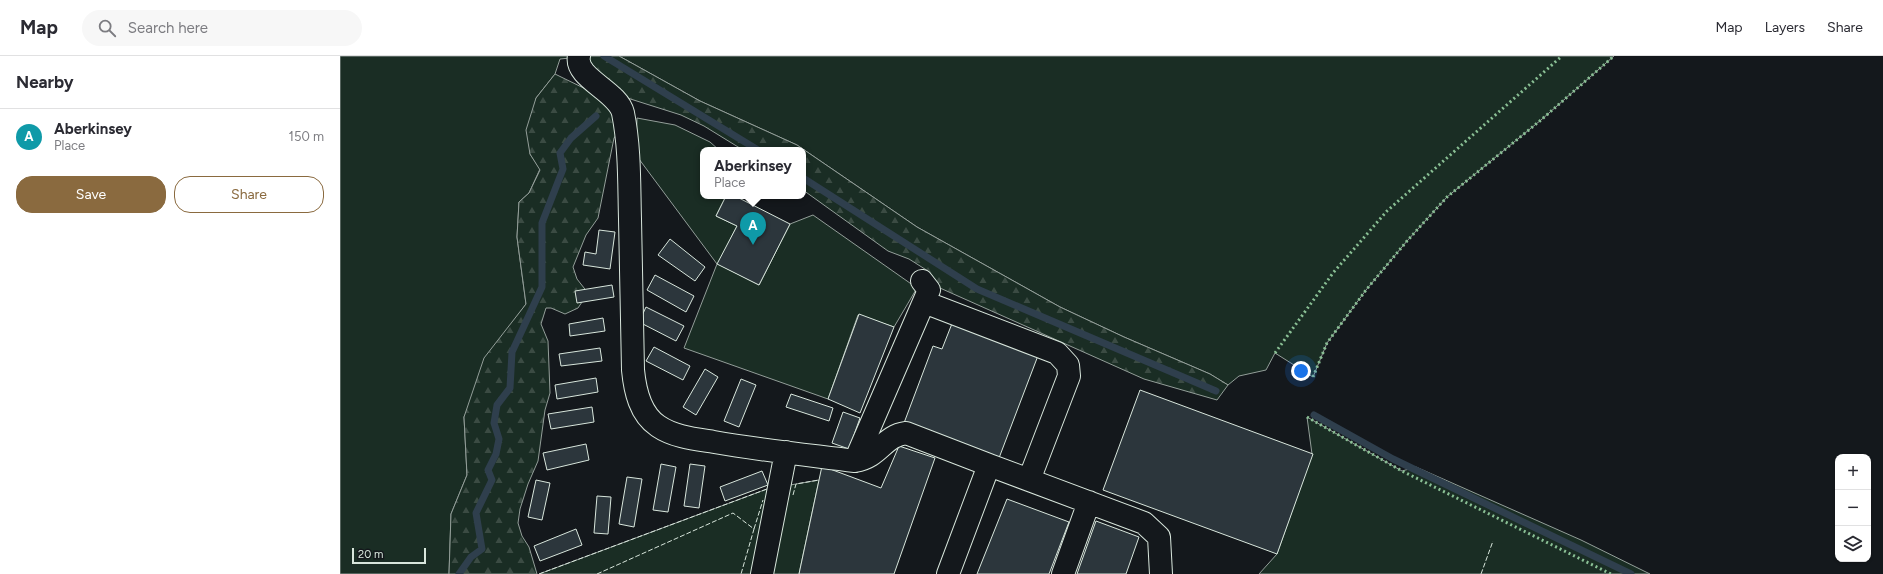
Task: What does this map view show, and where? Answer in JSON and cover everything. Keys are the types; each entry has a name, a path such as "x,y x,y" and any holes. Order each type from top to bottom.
{"street":[{"path":"579,56 578,60 581,70 618,102 622,111 628,154 633,370 636,393 645,412 658,426 681,436 855,461 866,460 895,434 906,433 1144,523 1159,537 1161,574"},
{"path":"855,461 923,291 1057,353 1068,364 1069,376 1029,480"},
{"path":"762,574 786,452"},
{"path":"948,574 988,465"},
{"path":"1063,574 1089,502"}],"green space":[{"path":"340,56 570,56 570,58 560,59 555,74 536,98 530,154 540,169 529,193 519,202 517,237 526,304 510,326 464,417 467,475 451,514 449,574 340,574"},
{"path":"589,56 619,56 700,101 800,147 738,147 704,126 681,115 621,96 602,80 589,59"},
{"path":"619,56 1614,56 1541,120 1447,197 1407,241 1366,290 1327,343 1313,377 1275,353 1266,370 1239,376 1228,385 1210,374 1124,337 1060,307 917,227 806,151 806,147 800,147 700,101"},
{"path":"555,74 602,97 624,124 614,138 598,218 586,235 573,267 577,279 588,293 578,308 565,314 551,308 546,308 541,324 548,341 550,393 545,410 538,461 528,484 520,509 518,523 522,536 529,547 537,574 449,574 451,514 467,475 464,417 484,358 526,304 517,237 519,202 529,193 540,170 530,154 526,130 536,98"},
{"path":"637,118 675,125 710,142 716,147 700,147 700,199 724,199 716,216 737,226 718,264 759,285 790,224 813,215 917,288 894,327 858,315 828,399 684,348 717,264 636,155"},
{"path":"806,151 917,227 1060,307 1124,337 1210,374 1228,385 1217,400 1144,379 931,284 928,271 909,259 888,251 806,192"},
{"path":"1307,417 1402,471 1416,467 1581,540 1650,574 1259,574 1277,554 1312,454"},
{"path":"819,480 799,574 539,574 767,489"}],"building":[{"path":"724,199 741,199 790,224 759,285 717,264 737,226 716,216"},
{"path":"599,230 615,232 610,269 583,265 585,252 596,254"},
{"path":"670,239 705,267 695,281 658,255"},
{"path":"655,275 694,296 686,312 647,290"},
{"path":"612,285 614,297 577,303 575,291"},
{"path":"646,307 684,326 676,341 639,322"},
{"path":"859,314 894,327 860,413 828,399"},
{"path":"603,318 605,331 570,336 569,324"},
{"path":"953,321 1039,353 999,458 904,423 933,346 942,349"},
{"path":"654,347 690,366 683,380 646,361"},
{"path":"600,348 602,361 561,366 559,354"},
{"path":"705,369 718,377 696,415 683,407"},
{"path":"596,378 598,392 557,399 555,385"},
{"path":"741,379 756,385 739,427 724,421"},
{"path":"1140,390 1313,454 1277,554 1103,490"},
{"path":"791,394 833,408 829,421 786,407"},
{"path":"592,407 594,422 551,429 548,414"},
{"path":"843,412 860,418 849,449 832,443"},
{"path":"586,444 589,460 547,470 543,453"},
{"path":"899,446 935,458 894,574 799,574 822,466 881,488"},
{"path":"661,464 676,467 668,512 653,510"},
{"path":"690,464 705,466 699,508 684,506"},
{"path":"762,471 768,485 725,501 720,487"},
{"path":"627,477 642,479 634,527 619,524"},
{"path":"536,480 550,483 542,520 528,517"},
{"path":"597,496 611,497 608,534 594,533"},
{"path":"1007,499 1069,522 1049,574 977,574"},
{"path":"1096,521 1139,537 1126,574 1077,574"},
{"path":"576,529 582,545 540,561 534,546"}],"waterway":[{"path":"604,56 753,147"},
{"path":"459,574 471,557 482,549 476,513 492,480 488,470 496,454 499,439 494,423 497,405 510,388 512,352 542,287 542,223 563,169 560,153 571,138 596,116"},
{"path":"806,180 977,289 1216,391"},
{"path":"1314,415 1393,459 1631,574"}],"hedge":[{"path":"1275,353 1333,273 1387,211 1562,56"},
{"path":"1313,377 1327,343 1366,290 1407,241 1447,197 1541,120 1614,56"},
{"path":"1307,417 1402,471 1611,574"}],"fence":[{"path":"793,495 796,484 819,480"},
{"path":"539,574 767,489"},
{"path":"754,529 763,500"},
{"path":"597,574 733,513 754,529 741,574"},
{"path":"1481,574 1493,541"}],"place":[{"name":"Aberkinsey","path":"753,245"}]}
